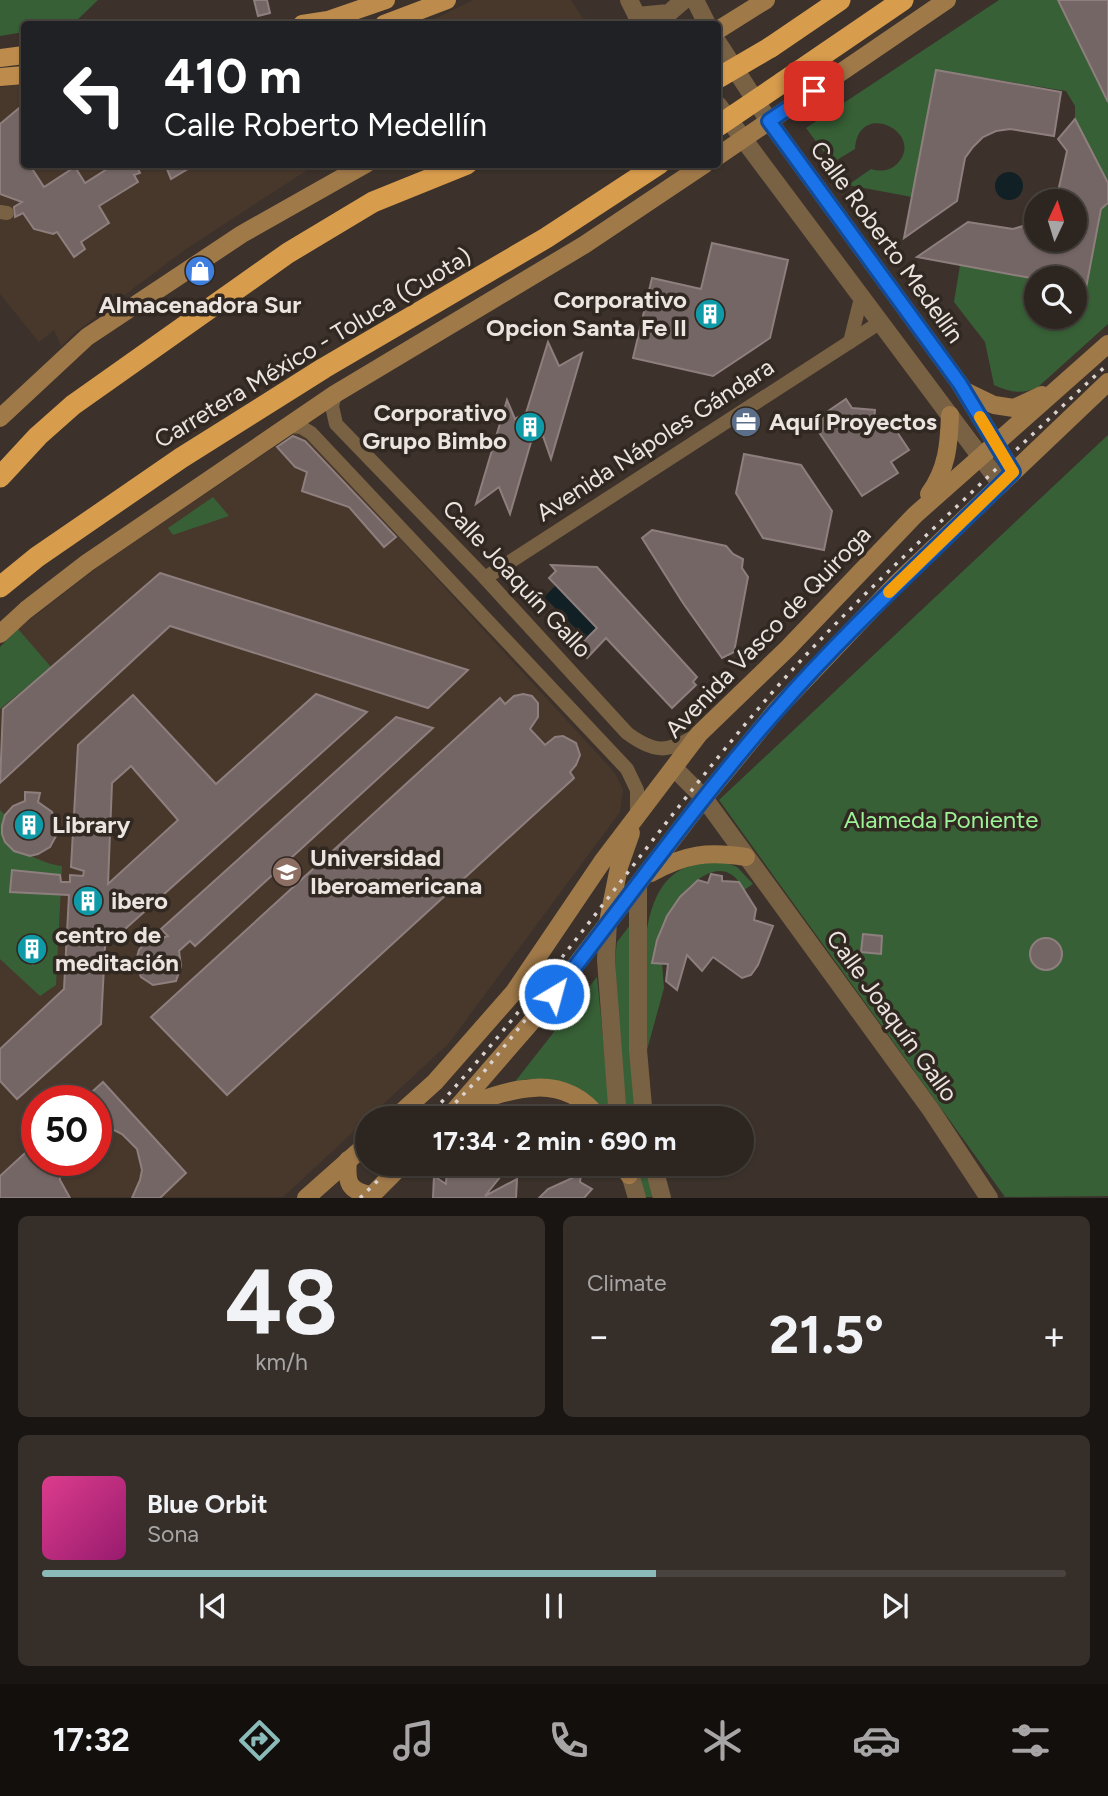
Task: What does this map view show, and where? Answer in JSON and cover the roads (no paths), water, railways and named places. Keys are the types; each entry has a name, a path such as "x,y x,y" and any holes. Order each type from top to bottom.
{"highway":[{"path":"721,77 840,0"},
{"path":"721,124 904,0"},
{"path":"0,477 38,436 73,405 288,253 373,202 457,168"},
{"name":"Carretera México - Toluca (Cuota)","path":"0,587 37,557 181,458 324,368 546,237 653,168"}],"main road":[{"path":"315,21 365,9 386,0"},
{"path":"392,21 447,0"},
{"path":"721,28 766,0"},
{"path":"721,154 947,0"},
{"path":"0,58 21,55"},
{"path":"0,77 21,75"},
{"path":"0,418 87,337 242,234 359,168"},
{"path":"0,634 26,610 87,563 288,425 584,245 699,168"},
{"name":"Avenida Vasco de Quiroga","path":"408,1106 435,1082 514,992 602,862 699,734 788,648 915,514 1108,344"},
{"path":"459,1106 509,1050 704,798 777,709 897,583 1108,382"},
{"path":"965,391 994,405 1014,408 1061,387"},
{"path":"915,514 941,477 949,443 950,415"},
{"path":"608,921 619,867 637,816"},
{"path":"641,881 683,857 720,852 746,857"},
{"path":"485,1027 502,1032 509,1050"},
{"path":"470,1106 499,1094 532,1086 554,1088 573,1095 588,1106"},
{"path":"311,1195 355,1154"},
{"path":"348,1160 349,1183 371,1197 391,1176"}],"street":[{"path":"637,13 669,13 684,0"},
{"path":"695,0 706,21"},
{"name":"Calle Roberto Medellín","path":"721,48 769,121 965,391 996,444 1007,478"},
{"path":"721,109 981,456 1007,478"},
{"path":"850,342 861,298"},
{"name":"Avenida Nápoles Gándara","path":"485,578 879,323"},
{"path":"927,384 943,383 947,366"},
{"name":"Calle Joaquín Gallo","path":"335,394 332,406 336,424 485,578 627,733 644,746 667,749 677,747 699,734"},
{"name":"Calle Joaquín Gallo","path":"288,425 301,427 311,433 627,769 637,790 637,816"},
{"path":"344,468 352,457 365,456"},
{"path":"608,749 627,733"},
{"name":"Calle Joaquín Gallo","path":"674,768 704,798 931,1110 989,1198"},
{"path":"641,881 638,1050 643,1106"},
{"path":"608,921 606,960 617,1106"},
{"path":"630,1176 637,1198"},
{"path":"656,1176 662,1198"}],"railway":[{"path":"438,1106 514,1017 679,806 788,675 890,570 1108,364"},
{"path":"629,888 726,764"},
{"path":"452,1106 479,1078 558,979"},
{"path":"360,1198 383,1176"}],"place":[{"name":"Almacenadora Sur","path":"200,271"},
{"name":"Corporativo Opcion Santa Fe II","path":"710,314"},
{"name":"Aquí Proyectos","path":"746,422"},
{"name":"Corporativo Grupo Bimbo","path":"530,427"},
{"name":"Library","path":"29,825"},
{"name":"Universidad Iberoamericana","path":"287,872"},
{"name":"ibero","path":"88,901"},
{"name":"centro de meditación","path":"32,949"}],"park label":[{"name":"Alameda Poniente","path":"941,820"}]}
